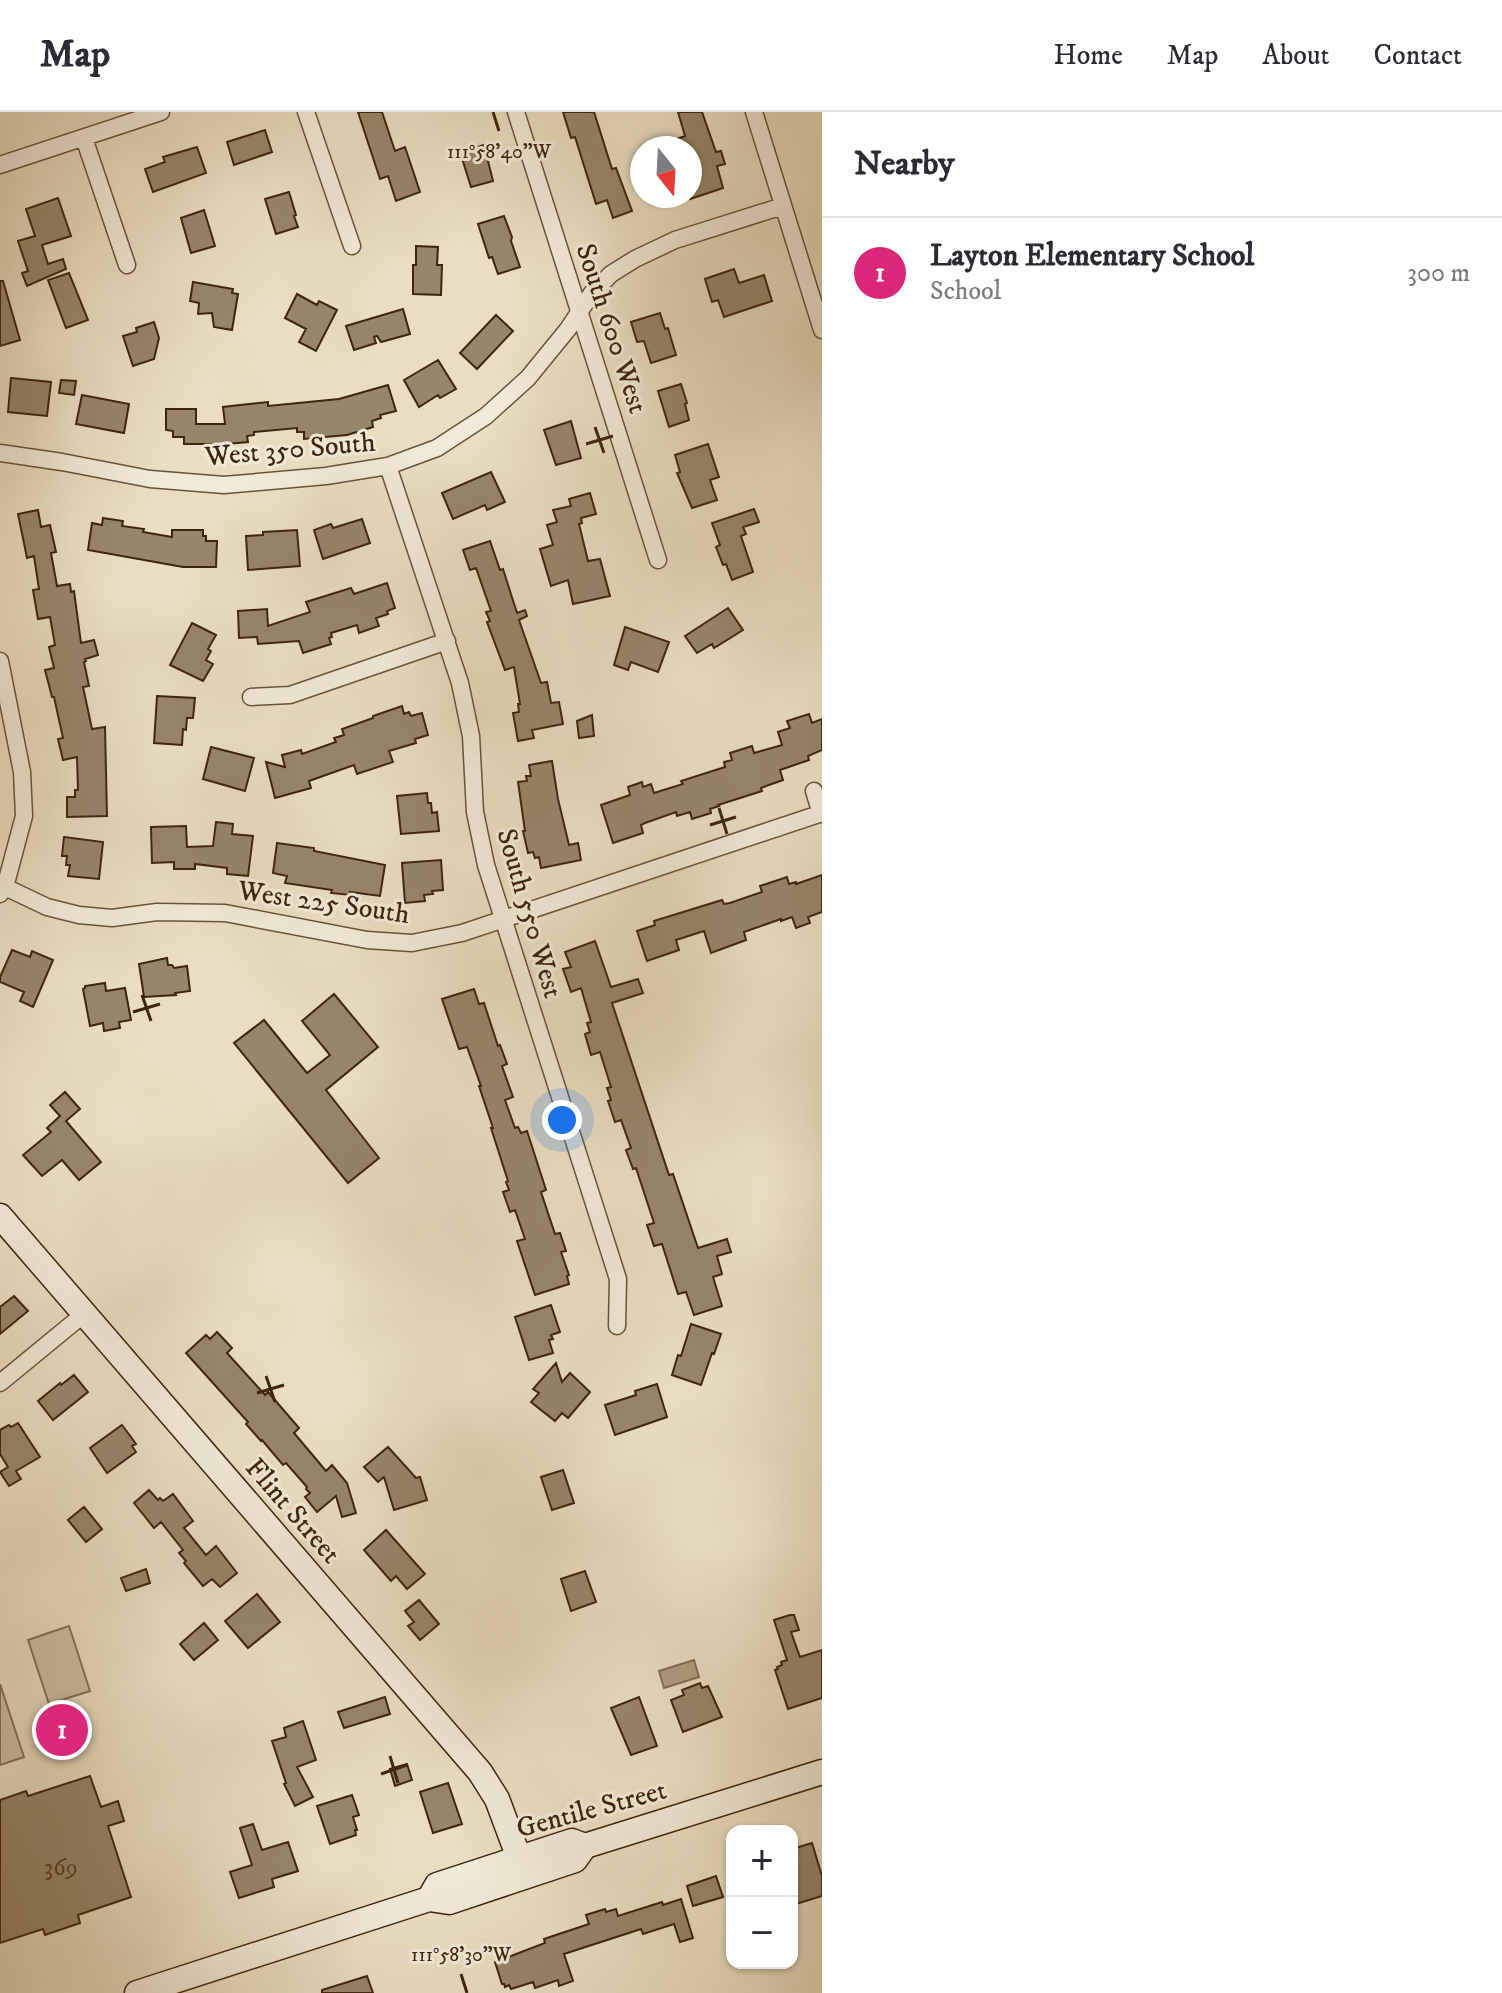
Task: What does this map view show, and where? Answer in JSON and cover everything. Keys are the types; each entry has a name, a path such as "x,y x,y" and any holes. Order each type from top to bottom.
{"main road":[{"name":"Flint Street","path":"0,1216 480,1772 497,1799 519,1858"},
{"name":"Gentile Street","path":"432,1899 437,1885 519,1858 529,1863 583,1849 822,1772"},
{"name":"Gentile Street","path":"137,1993 432,1899 449,1902 575,1860 583,1849"}],"street":[{"path":"0,165 161,112"},
{"path":"306,112 352,246"},
{"name":"South 600 West","path":"516,112 658,560"},
{"path":"754,112 822,330"},
{"path":"84,138 127,265"},
{"name":"West 350 South","path":"0,453 150,479 224,485 326,476 388,466 437,448 486,416 528,378 581,312 592,293 611,274 675,240 783,206"},
{"name":"South 550 West","path":"388,466 460,683 471,736 475,812 486,865 618,1279 617,1326"},
{"path":"251,697 290,695 447,641"},
{"path":"0,661 22,772 24,816 2,891"},
{"path":"814,791 821,814"},
{"name":"West 225 South","path":"2,891 79,915 112,918 157,912 225,913 367,940 412,943 462,933 821,814"},
{"path":"0,1383 84,1314"}],"shaded area":[{"path":"69,1626 90,1691 49,1704 28,1640"},
{"path":"694,1660 699,1677 664,1688 659,1671"},
{"path":"0,1684 24,1757 0,1765"}],"building":[{"path":"358,112 382,112 395,151 405,147 420,192 396,201 388,176 380,179"},
{"path":"563,112 594,112 612,169 616,168 632,211 613,218 607,200 596,204 575,137 571,138"},
{"path":"678,112 702,112 716,152 721,151 725,164 717,166 723,188 702,195 702,136 685,136"},
{"path":"265,130 272,152 234,165 227,142"},
{"path":"484,145 493,181 471,187 460,152"},
{"path":"197,147 206,173 153,192 145,169 165,162 163,157"},
{"path":"289,192 298,227 276,234 265,199"},
{"path":"58,198 71,236 42,245 48,264 63,259 66,269 27,286 22,273 28,271 18,241 35,236 26,209"},
{"path":"204,210 215,246 191,253 181,218"},
{"path":"504,216 520,267 498,274 492,257 489,258 478,224"},
{"path":"416,246 438,247 437,265 442,265 441,295 413,294"},
{"path":"734,269 739,283 764,275 772,301 724,317 718,300 712,302 705,279"},
{"path":"69,273 88,320 66,328 48,280"},
{"path":"0,281 3,281 20,340 0,346"},
{"path":"193,282 233,289 232,293 238,294 232,330 214,327 212,313 198,314 199,303 190,301"},
{"path":"297,294 317,305 319,301 337,310 316,351 299,342 306,329 285,318"},
{"path":"403,309 410,334 381,342 377,336 374,337 376,343 354,350 346,326"},
{"path":"660,313 676,355 651,363 644,341 637,342 631,322"},
{"path":"496,315 513,331 477,369 460,353"},
{"path":"154,322 159,338 154,359 133,366 123,336"},
{"path":"438,360 456,389 440,398 438,395 419,407 404,380"},
{"path":"11,378 51,382 47,416 8,412"},
{"path":"61,380 76,381 74,395 59,393"},
{"path":"681,384 689,420 669,427 658,391"},
{"path":"388,385 396,411 380,415 381,418 372,421 373,427 347,435 304,439 304,432 297,432 297,428 254,432 254,435 247,436 248,442 184,444 184,437 173,437 173,431 166,430 166,409 196,409 196,424 225,424 223,407 339,399"},
{"path":"82,395 129,404 124,433 76,424"},
{"path":"571,421 581,458 556,465 544,430"},
{"path":"708,444 719,477 710,480 717,500 692,508 677,473 680,472 675,455"},
{"path":"491,472 505,502 487,510 485,505 453,519 442,493"},
{"path":"590,493 596,514 581,518 582,523 579,524 588,561 600,559 610,596 573,604 568,580 551,586 540,549 553,545 547,525 557,522 553,510 571,506 569,499"},
{"path":"754,509 759,522 743,527 746,534 741,536 753,572 732,580 716,547 720,545 712,523"},
{"path":"38,510 41,527 50,525 56,552 51,553 57,586 70,584 71,592 74,591 81,643 94,640 98,655 85,659 89,686 83,687 92,729 105,727 107,816 67,817 67,797 75,797 75,790 78,790 77,757 63,760 58,739 63,738 45,670 54,668 49,647 55,645 50,617 38,619 33,590 39,589 34,556 27,558 18,514"},
{"path":"103,518 123,521 122,526 144,529 143,532 172,537 172,530 203,530 206,541 217,541 216,567 183,567 88,550 92,523 102,525"},
{"path":"362,519 370,543 323,559 314,530"},
{"path":"297,530 300,566 248,570 246,536"},
{"path":"490,541 517,613 525,610 527,616 519,620 541,683 547,682 551,703 559,702 563,724 532,730 534,738 518,741 513,713 519,712 520,704 514,667 505,670 487,622 490,621 486,612 491,611 476,568 470,570 463,550"},
{"path":"387,583 395,608 376,618 379,626 359,633 357,625 331,633 331,644 303,653 299,641 258,644 257,637 239,638 238,611 267,609 268,626 310,612 306,602 351,588 354,594"},
{"path":"728,608 743,630 714,648 712,644 697,653 685,636"},
{"path":"192,623 216,635 206,660 213,664 203,681 170,665"},
{"path":"625,627 669,642 658,672 631,662 628,670 614,665"},
{"path":"157,696 195,698 193,718 187,718 182,745 154,743"},
{"path":"402,706 404,714 422,713 428,735 415,739 416,743 389,751 393,762 357,774 354,765 309,781 311,788 275,798 266,762 285,767 282,755 301,750 302,754 336,742 334,738 344,735 342,729"},
{"path":"809,714 812,723 822,719 822,750 808,756 809,760 780,770 783,780 761,788 762,791 718,805 710,809 711,813 692,819 690,812 677,816 676,812 645,823 641,825 643,833 613,843 601,805 630,795 628,787 642,782 643,787 651,784 654,793 725,767 724,762 732,760 730,753 752,746 754,753 782,745 778,732 790,728 787,721"},
{"path":"592,715 594,736 579,738 577,721"},
{"path":"211,747 254,758 245,791 203,779"},
{"path":"552,761 569,845 578,843 581,860 541,868 539,857 535,858 533,852 528,853 518,782 527,781 526,776 531,776 529,765"},
{"path":"427,793 432,813 437,812 439,831 401,834 397,796"},
{"path":"216,822 233,824 232,834 253,836 248,876 227,874 227,868 195,864 195,869 174,869 174,862 152,863 151,827 186,826 187,847 213,846"},
{"path":"64,837 103,842 99,879 68,876 70,865 66,865 67,856 62,856"},
{"path":"277,843 314,848 314,851 385,865 380,896 331,893 332,890 285,883 287,876 273,873"},
{"path":"441,860 443,890 424,895 425,901 405,903 402,863"},
{"path":"822,875 822,912 808,917 810,923 796,928 792,917 781,919 744,932 746,940 711,953 704,931 676,940 679,950 647,961 637,931 655,925 654,921 722,900 724,904 730,903 762,892 760,886 787,877 789,884 796,884"},
{"path":"595,941 611,987 638,979 643,993 612,1003 669,1175 673,1174 698,1248 727,1239 731,1252 717,1256 722,1274 713,1277 722,1306 694,1315 686,1292 678,1294 662,1244 654,1246 647,1225 654,1223 636,1168 633,1169 626,1150 631,1148 621,1120 615,1122 608,1101 611,1100 607,1088 611,1087 600,1052 591,1055 585,1034 590,1032 587,1023 591,1022 581,988 571,992 563,969 571,967 565,952"},
{"path":"12,950 30,957 32,951 53,960 33,1007 20,1001 24,992 0,982"},
{"path":"167,958 168,965 174,968 187,966 190,991 144,997 139,964"},
{"path":"105,983 106,991 125,988 131,1020 119,1022 120,1028 104,1031 103,1023 90,1026 83,989"},
{"path":"474,989 479,1004 484,1003 507,1064 502,1066 513,1097 505,1100 515,1128 518,1127 521,1133 527,1131 546,1190 541,1192 555,1234 560,1233 566,1251 561,1252 569,1284 535,1295 517,1241 525,1239 515,1210 510,1212 503,1192 509,1190 508,1181 481,1086 467,1047 459,1049 442,999"},
{"path":"334,994 378,1047 326,1090 379,1158 348,1183 234,1043 264,1020 307,1073 330,1055 302,1021"},
{"path":"65,1092 80,1109 66,1121 101,1162 79,1180 62,1160 42,1176 23,1155 51,1132 47,1128 60,1116 50,1105"},
{"path":"14,1296 28,1311 0,1334 0,1307"},
{"path":"551,1305 560,1332 551,1335 553,1339 549,1340 553,1353 529,1360 515,1317"},
{"path":"691,1324 721,1334 701,1385 672,1375"},
{"path":"217,1332 232,1348 227,1353 265,1395 268,1392 299,1428 294,1433 326,1471 332,1465 347,1483 356,1513 342,1517 336,1496 317,1512 305,1497 310,1493 307,1487 261,1441 246,1424 248,1422 186,1353 206,1335 210,1339"},
{"path":"556,1363 562,1382 570,1373 590,1392 568,1418 562,1413 555,1421 531,1402 539,1393 533,1389"},
{"path":"74,1375 88,1392 53,1420 38,1401"},
{"path":"657,1384 667,1417 615,1435 605,1405"},
{"path":"18,1423 40,1457 16,1471 21,1479 9,1486 0,1472 8,1467 0,1454 0,1430"},
{"path":"122,1425 136,1444 132,1446 136,1452 107,1473 90,1448"},
{"path":"388,1447 416,1478 420,1477 427,1500 394,1510 384,1477 378,1482 364,1467"},
{"path":"563,1470 574,1503 552,1510 541,1477"},
{"path":"149,1490 163,1501 173,1494 193,1521 184,1528 206,1555 216,1546 237,1573 220,1587 212,1579 203,1586 184,1563 186,1561 179,1553 183,1550 161,1522 154,1528 134,1503"},
{"path":"84,1507 102,1529 86,1542 68,1520"},
{"path":"386,1530 425,1574 407,1589 396,1576 391,1581 364,1550"},
{"path":"146,1569 150,1583 126,1591 121,1578"},
{"path":"585,1571 596,1602 571,1611 561,1579"},
{"path":"257,1594 280,1622 248,1648 225,1621"},
{"path":"419,1600 439,1624 420,1640 408,1626 414,1622 405,1611"},
{"path":"794,1615 799,1630 791,1632 800,1657 822,1650 822,1698 788,1709 775,1670 787,1660 774,1620"},
{"path":"204,1623 218,1640 194,1660 180,1644"},
{"path":"700,1683 702,1688 708,1686 722,1717 683,1732 671,1700 684,1695 682,1690"},
{"path":"385,1697 390,1714 344,1728 338,1712"},
{"path":"639,1697 657,1746 631,1755 611,1708"},
{"path":"303,1721 316,1760 297,1767 313,1797 295,1806 284,1784 272,1741 286,1737 284,1728"},
{"path":"407,1764 412,1780 395,1786 390,1769"},
{"path":"90,1776 101,1807 118,1801 124,1821 108,1826 131,1897 78,1915 80,1923 45,1935 43,1929 0,1943 0,1800 26,1791 28,1796"},
{"path":"448,1783 462,1824 433,1833 420,1792"},
{"path":"352,1795 359,1815 353,1817 356,1835 330,1844 317,1806"},
{"path":"253,1824 262,1850 288,1842 298,1871 272,1879 274,1887 239,1898 230,1872 252,1865 240,1828"},
{"path":"812,1843 822,1876 822,1896 798,1903 798,1897 798,1847"},
{"path":"716,1876 723,1897 693,1906 687,1886"},
{"path":"681,1899 693,1938 680,1942 674,1924 643,1934 641,1929 564,1954 573,1981 559,1986 558,1980 535,1988 533,1982 511,1989 509,1985 505,1987 502,1984 495,1962 545,1943 544,1939 589,1924 586,1915 616,1909 618,1916"},
{"path":"367,1976 373,1993 322,1993 322,1990"}],"place":[{"name":"Layton Elementary School","path":"62,1730"}]}
